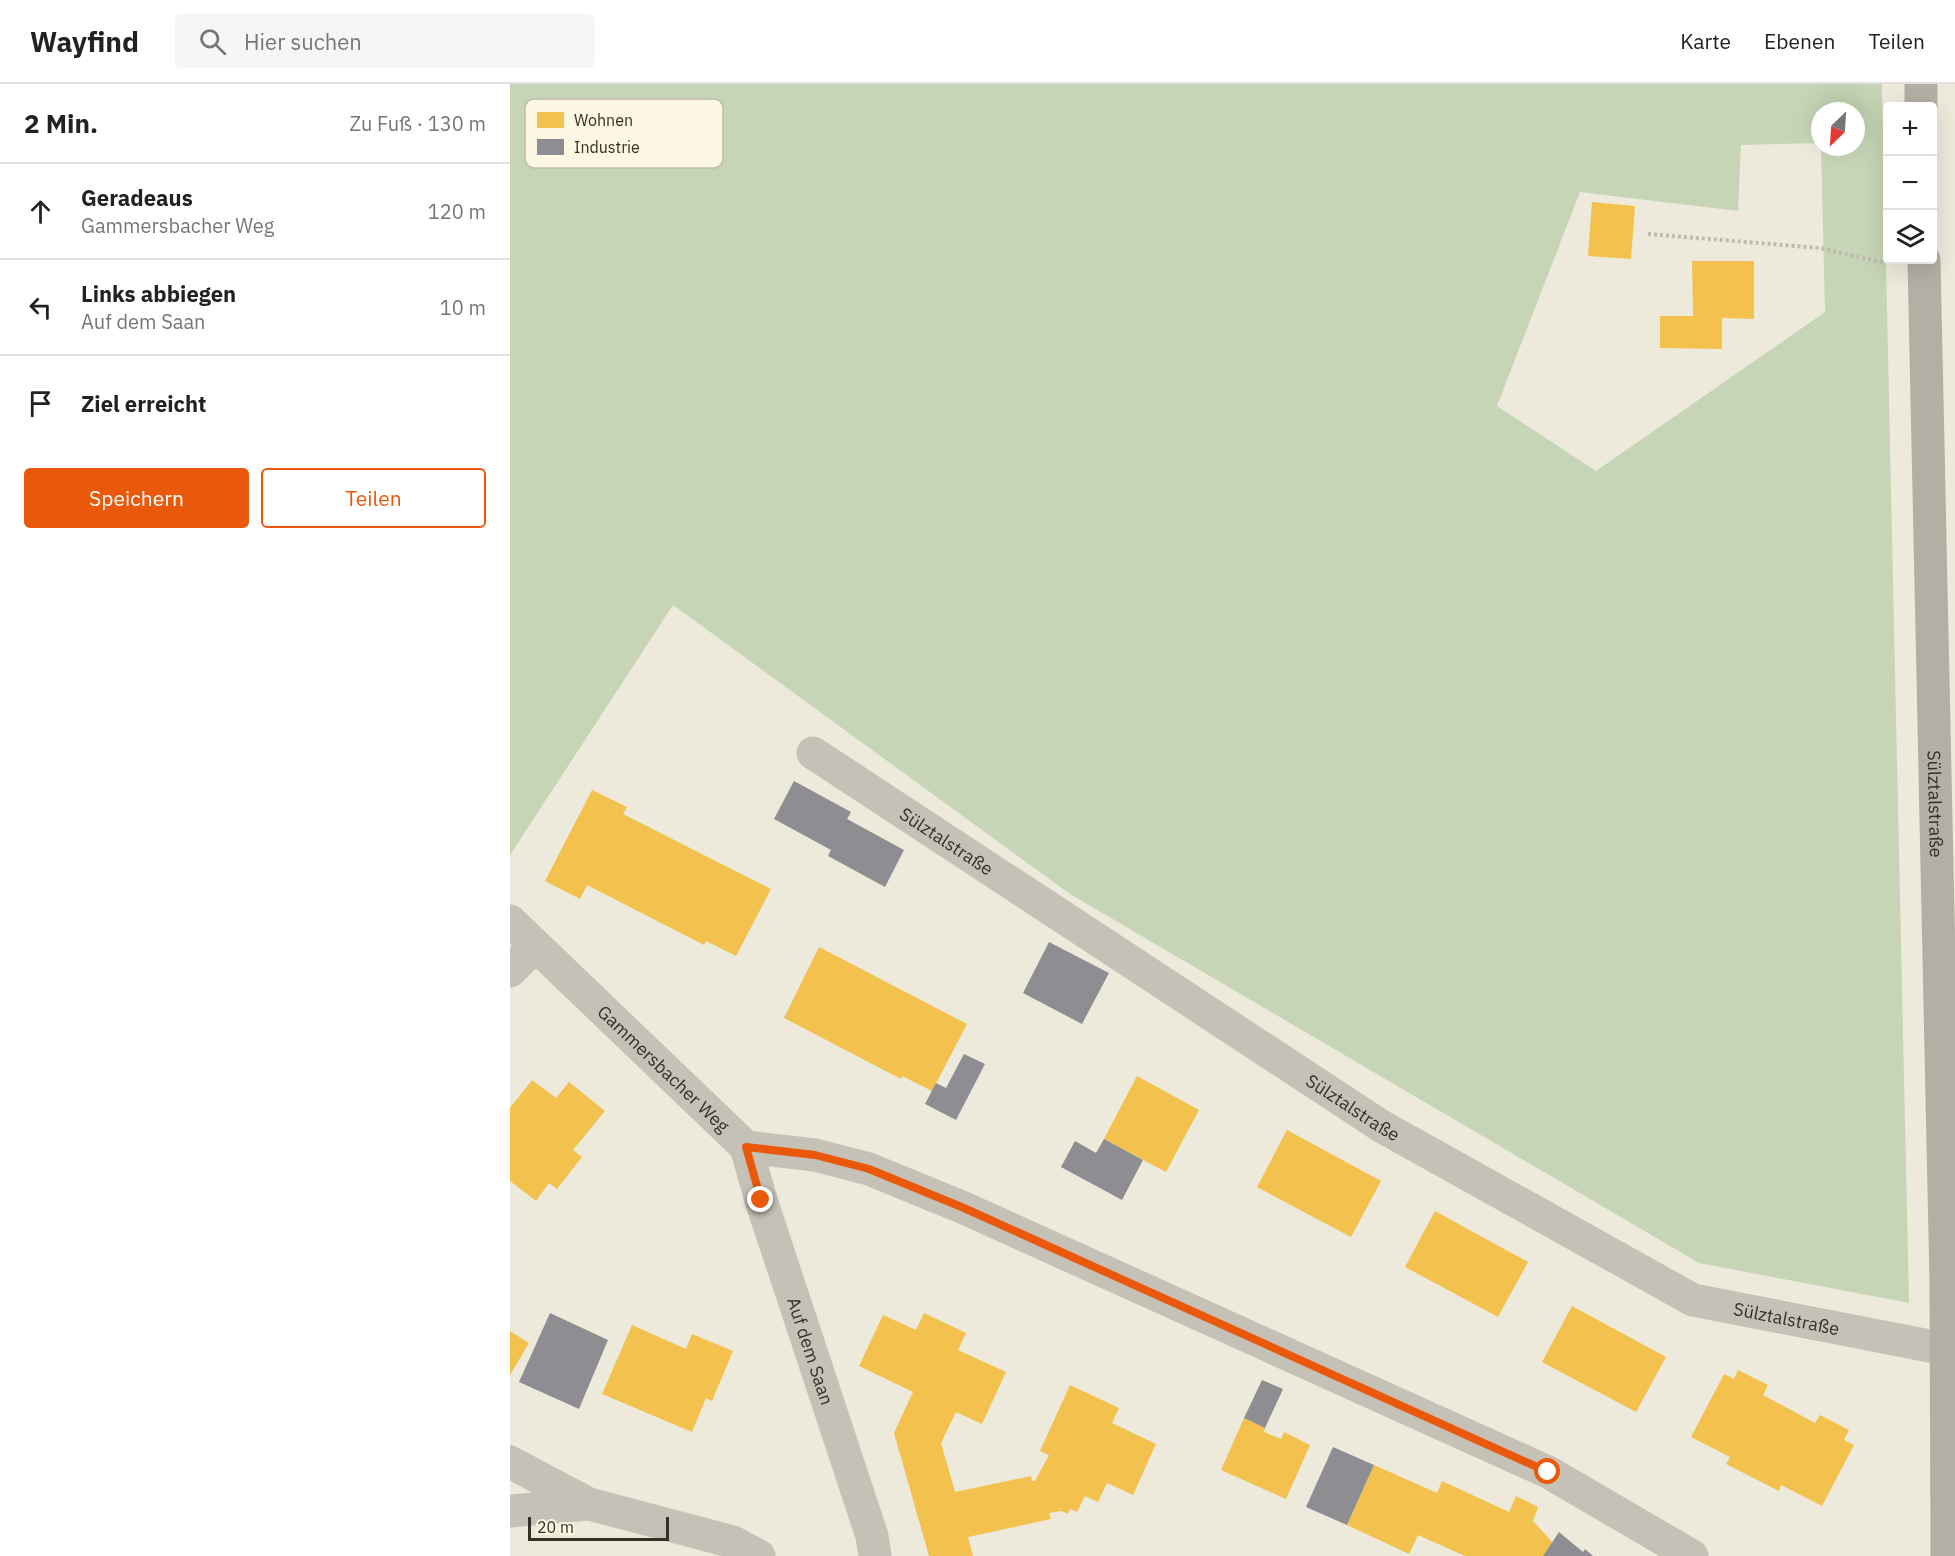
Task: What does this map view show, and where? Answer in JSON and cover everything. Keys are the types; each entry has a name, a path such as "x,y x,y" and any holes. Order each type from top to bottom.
{"main road":[{"path":"1921,84 1921,102"},
{"name":"Sülztalstraße","path":"1924,266 1946,1284 1947,1556"}],"street":[{"name":"Sülztalstraße","path":"813,753 1381,1126 1693,1300 1945,1349"},
{"name":"Gammersbacher Weg","path":"510,921 746,1147 815,1155 869,1169 964,1208 1548,1472 1692,1556"},
{"path":"510,971 535,946"},
{"name":"Auf dem Saan","path":"746,1147 761,1200 872,1536 875,1556"},
{"path":"510,1462 589,1504 733,1542 759,1556"},
{"path":"510,1512 589,1504"}],"path":[{"path":"1647,234 1820,248 1924,266"}],"green space":[{"path":"510,84 1882,84 1883,264 1886,264 1909,1303 1699,1263 1070,894 673,605 510,855","holes":["1811,102 1865,102 1865,156 1821,156 1825,312 1596,471 1497,406 1580,192 1738,211 1741,145 1811,143"]}],"building: Wohnen":[{"path":"1592,202 1635,206 1631,259 1588,256"},
{"path":"1692,261 1754,261 1754,319 1722,318 1722,349 1660,348 1660,316 1693,316"},
{"path":"592,790 627,807 623,814 771,889 736,956 706,941 704,945 587,885 580,899 545,881"},
{"path":"819,947 967,1024 932,1091 902,1076 901,1079 784,1018"},
{"path":"1137,1076 1199,1110 1166,1172 1104,1139"},
{"path":"532,1080 556,1098 569,1082 605,1111 573,1150 582,1157 557,1189 549,1183 536,1201 510,1181 510,1108"},
{"path":"1287,1130 1381,1181 1351,1237 1257,1187"},
{"path":"1435,1211 1528,1262 1498,1317 1405,1267"},
{"path":"1572,1306 1666,1357 1636,1412 1542,1362"},
{"path":"924,1313 966,1333 958,1350 1006,1372 982,1424 956,1412 941,1443 955,1492 1031,1476 1032,1481 1035,1481 1049,1455 1040,1451 1070,1385 1119,1408 1112,1423 1156,1444 1133,1495 1107,1483 1098,1502 1085,1496 1077,1512 1070,1509 1068,1514 1062,1511 1049,1513 1051,1519 968,1537 973,1556 929,1556 894,1433 913,1392 859,1366 883,1315 916,1330"},
{"path":"632,1325 686,1349 692,1334 733,1351 712,1401 706,1398 692,1432 602,1394"},
{"path":"510,1331 529,1343 510,1375"},
{"path":"1738,1370 1768,1385 1763,1395 1815,1423 1820,1415 1849,1430 1844,1440 1854,1445 1822,1506 1781,1485 1779,1491 1726,1464 1730,1457 1691,1437 1724,1374 1734,1379"},
{"path":"1244,1418 1265,1428 1264,1432 1281,1439 1284,1432 1310,1445 1286,1499 1221,1470"},
{"path":"1374,1465 1437,1493 1442,1481 1509,1512 1516,1496 1538,1507 1533,1521 1554,1544 1543,1556 1465,1556 1418,1535 1409,1554 1347,1525"}],"building: Industrie":[{"path":"794,781 851,812 847,819 904,850 885,887 828,856 831,850 774,819"},
{"path":"1049,942 1109,973 1082,1024 1023,993"},
{"path":"964,1054 985,1064 956,1120 925,1104 936,1083 946,1088"},
{"path":"1104,1139 1143,1160 1122,1200 1061,1167 1075,1141 1096,1153"},
{"path":"550,1313 608,1340 579,1409 519,1382"},
{"path":"1262,1380 1283,1389 1265,1428 1244,1418"},
{"path":"1333,1447 1374,1465 1347,1525 1306,1507"},
{"path":"1559,1532 1583,1552 1585,1549 1593,1556 1543,1556"}],"route":[{"path":"761,1200 746,1147 815,1155 869,1169 964,1208 1548,1472"}]}
